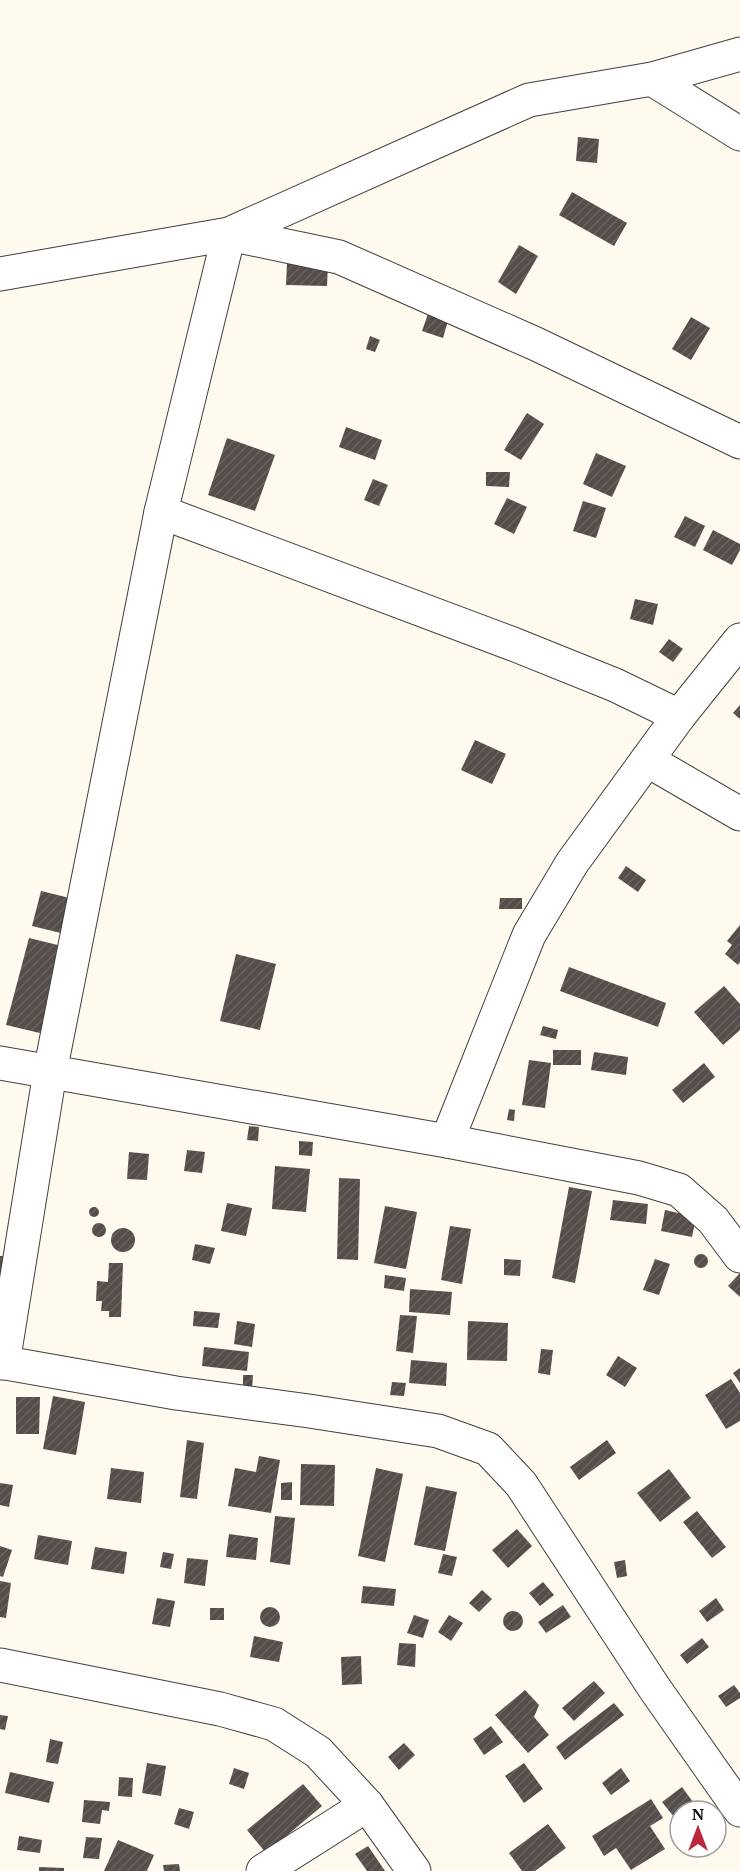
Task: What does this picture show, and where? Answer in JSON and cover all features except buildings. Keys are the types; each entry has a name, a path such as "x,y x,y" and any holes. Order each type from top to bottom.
{"street":[{"path":"0,274 229,234 529,100 652,79 740,54"},
{"path":"652,79 740,134"},
{"path":"229,234 339,257 536,344 740,442"},
{"path":"229,234 161,512 50,1072 1,1362 176,1393 438,1431 488,1449 521,1484 655,1689 740,1810"},
{"path":"161,512 513,644 615,686 679,716"},
{"path":"447,1141 529,935 572,863 679,716 740,640"},
{"path":"647,760 740,814"},
{"path":"0,1063 447,1141 639,1178 679,1190 713,1220 740,1256"},
{"path":"0,1665 220,1709 274,1724 318,1752 367,1804 414,1871"},
{"path":"263,1871 367,1804"}]}
